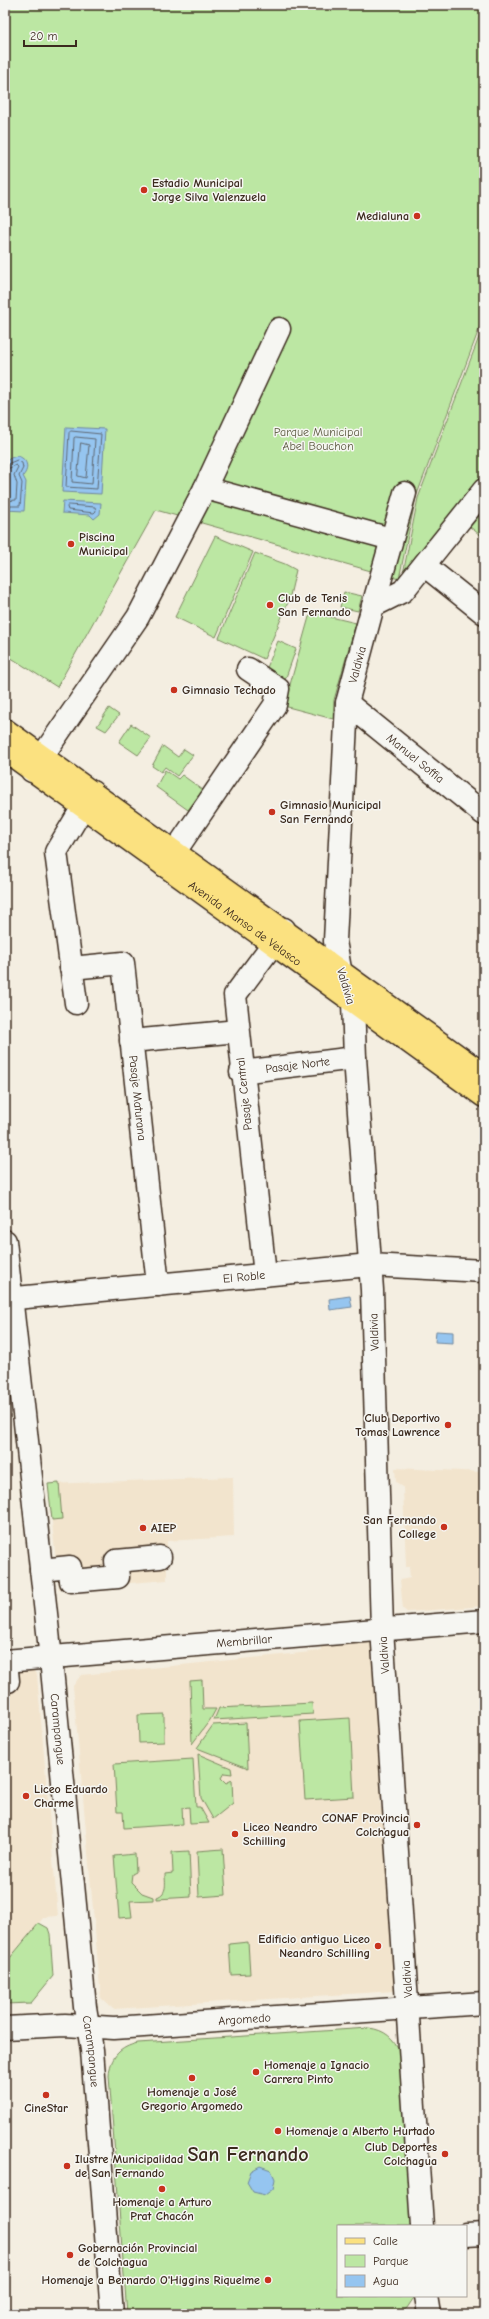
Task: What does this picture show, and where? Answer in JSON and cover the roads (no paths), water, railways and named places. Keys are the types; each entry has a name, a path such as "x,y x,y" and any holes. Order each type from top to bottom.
{"main road":[{"name":"Avenida Manso de Velasco","path":"5,730 37,763 278,936 353,1002 484,1096"},
{"name":"Avenida Manso de Velasco","path":"5,750 37,763"},
{"name":"Avenida Manso de Velasco","path":"278,936 340,969 484,1075"}],"street":[{"path":"37,763 138,617 205,488 279,329"},
{"path":"205,488 391,539"},
{"path":"373,606 404,590 484,490"},
{"name":"Valdivia","path":"405,493 391,539 347,703 335,941 340,969 353,1002 354,1058 370,1265 382,1629 409,2008 422,2225"},
{"path":"424,565 484,613"},
{"path":"170,858 275,705 278,689 248,669"},
{"name":"Manuel Soffia","path":"347,703 484,814"},
{"path":"76,1003 56,852 88,799"},
{"name":"Pasaje Central","path":"265,1275 234,995 278,936"},
{"name":"Pasaje Maturana","path":"71,968 123,963 158,1285"},
{"path":"131,1041 238,1031"},
{"name":"Pasaje Norte","path":"242,1072 354,1058"},
{"name":"Carampangue","path":"5,1241 8,1299 51,1659 88,2026 92,2050 112,2314"},
{"name":"El Roble","path":"8,1299 370,1265 484,1271"},
{"path":"41,1570 70,1567 71,1581 118,1577 116,1561 160,1557"},
{"name":"Membrillar","path":"6,1668 51,1659 299,1645 382,1629 484,1621"},
{"name":"Argomedo","path":"5,2028 65,2025 114,2028 484,2003"},
{"path":"467,2235 484,2234"},
{"path":"426,2297 429,2314"}],"water":[{"path":"66,427 105,429 101,494 62,492"},
{"path":"17,456 25,461 27,467 23,476 26,482 24,511 5,510 5,463 10,458"},
{"path":"63,501 101,503 100,514 94,519 90,515 62,513"},
{"path":"350,1296 352,1307 330,1310 329,1299"},
{"path":"436,1331 453,1332 453,1343 435,1342"},
{"path":"260,2166 271,2170 275,2179 273,2189 265,2195 253,2192 247,2182 251,2171"}],"place":[{"name":"Estadio Municipal Jorge Silva Valenzuela","path":"144,190"},
{"name":"Medialuna","path":"417,216"},
{"name":"Piscina Municipal","path":"71,544"},
{"name":"Club de Tenis San Fernando","path":"270,605"},
{"name":"Gimnasio Techado","path":"174,690"},
{"name":"Gimnasio Municipal San Fernando","path":"272,812"},
{"name":"Club Deportivo Tomas Lawrence","path":"448,1425"},
{"name":"San Fernando College","path":"444,1527"},
{"name":"AIEP","path":"143,1528"},
{"name":"Liceo Eduardo Charme","path":"26,1796"},
{"name":"CONAF Provincia Colchagua","path":"417,1825"},
{"name":"Liceo Neandro Schilling","path":"235,1834"},
{"name":"Edificio antiguo Liceo Neandro Schilling","path":"378,1946"},
{"name":"Homenaje a Ignacio Carrera Pinto","path":"256,2072"},
{"name":"Homenaje a José Gregorio Argomedo","path":"192,2078"},
{"name":"CineStar","path":"46,2095"},
{"name":"Homenaje a Alberto Hurtado","path":"278,2131"},
{"name":"Club Deportes Colchagua","path":"445,2154"},
{"name":"Ilustre Municipalidad de San Fernando","path":"67,2166"},
{"name":"Homenaje a Arturo Prat Chacón","path":"162,2189"},
{"name":"Gobernación Provincial de Colchagua","path":"70,2255"},
{"name":"Homenaje a Bernardo O'Higgins Riquelme","path":"268,2280"}],"district":[{"name":"San Fernando","path":"248,2154"}],"park label":[{"name":"Parque Municipal Abel Bouchon","path":"318,439"}]}
